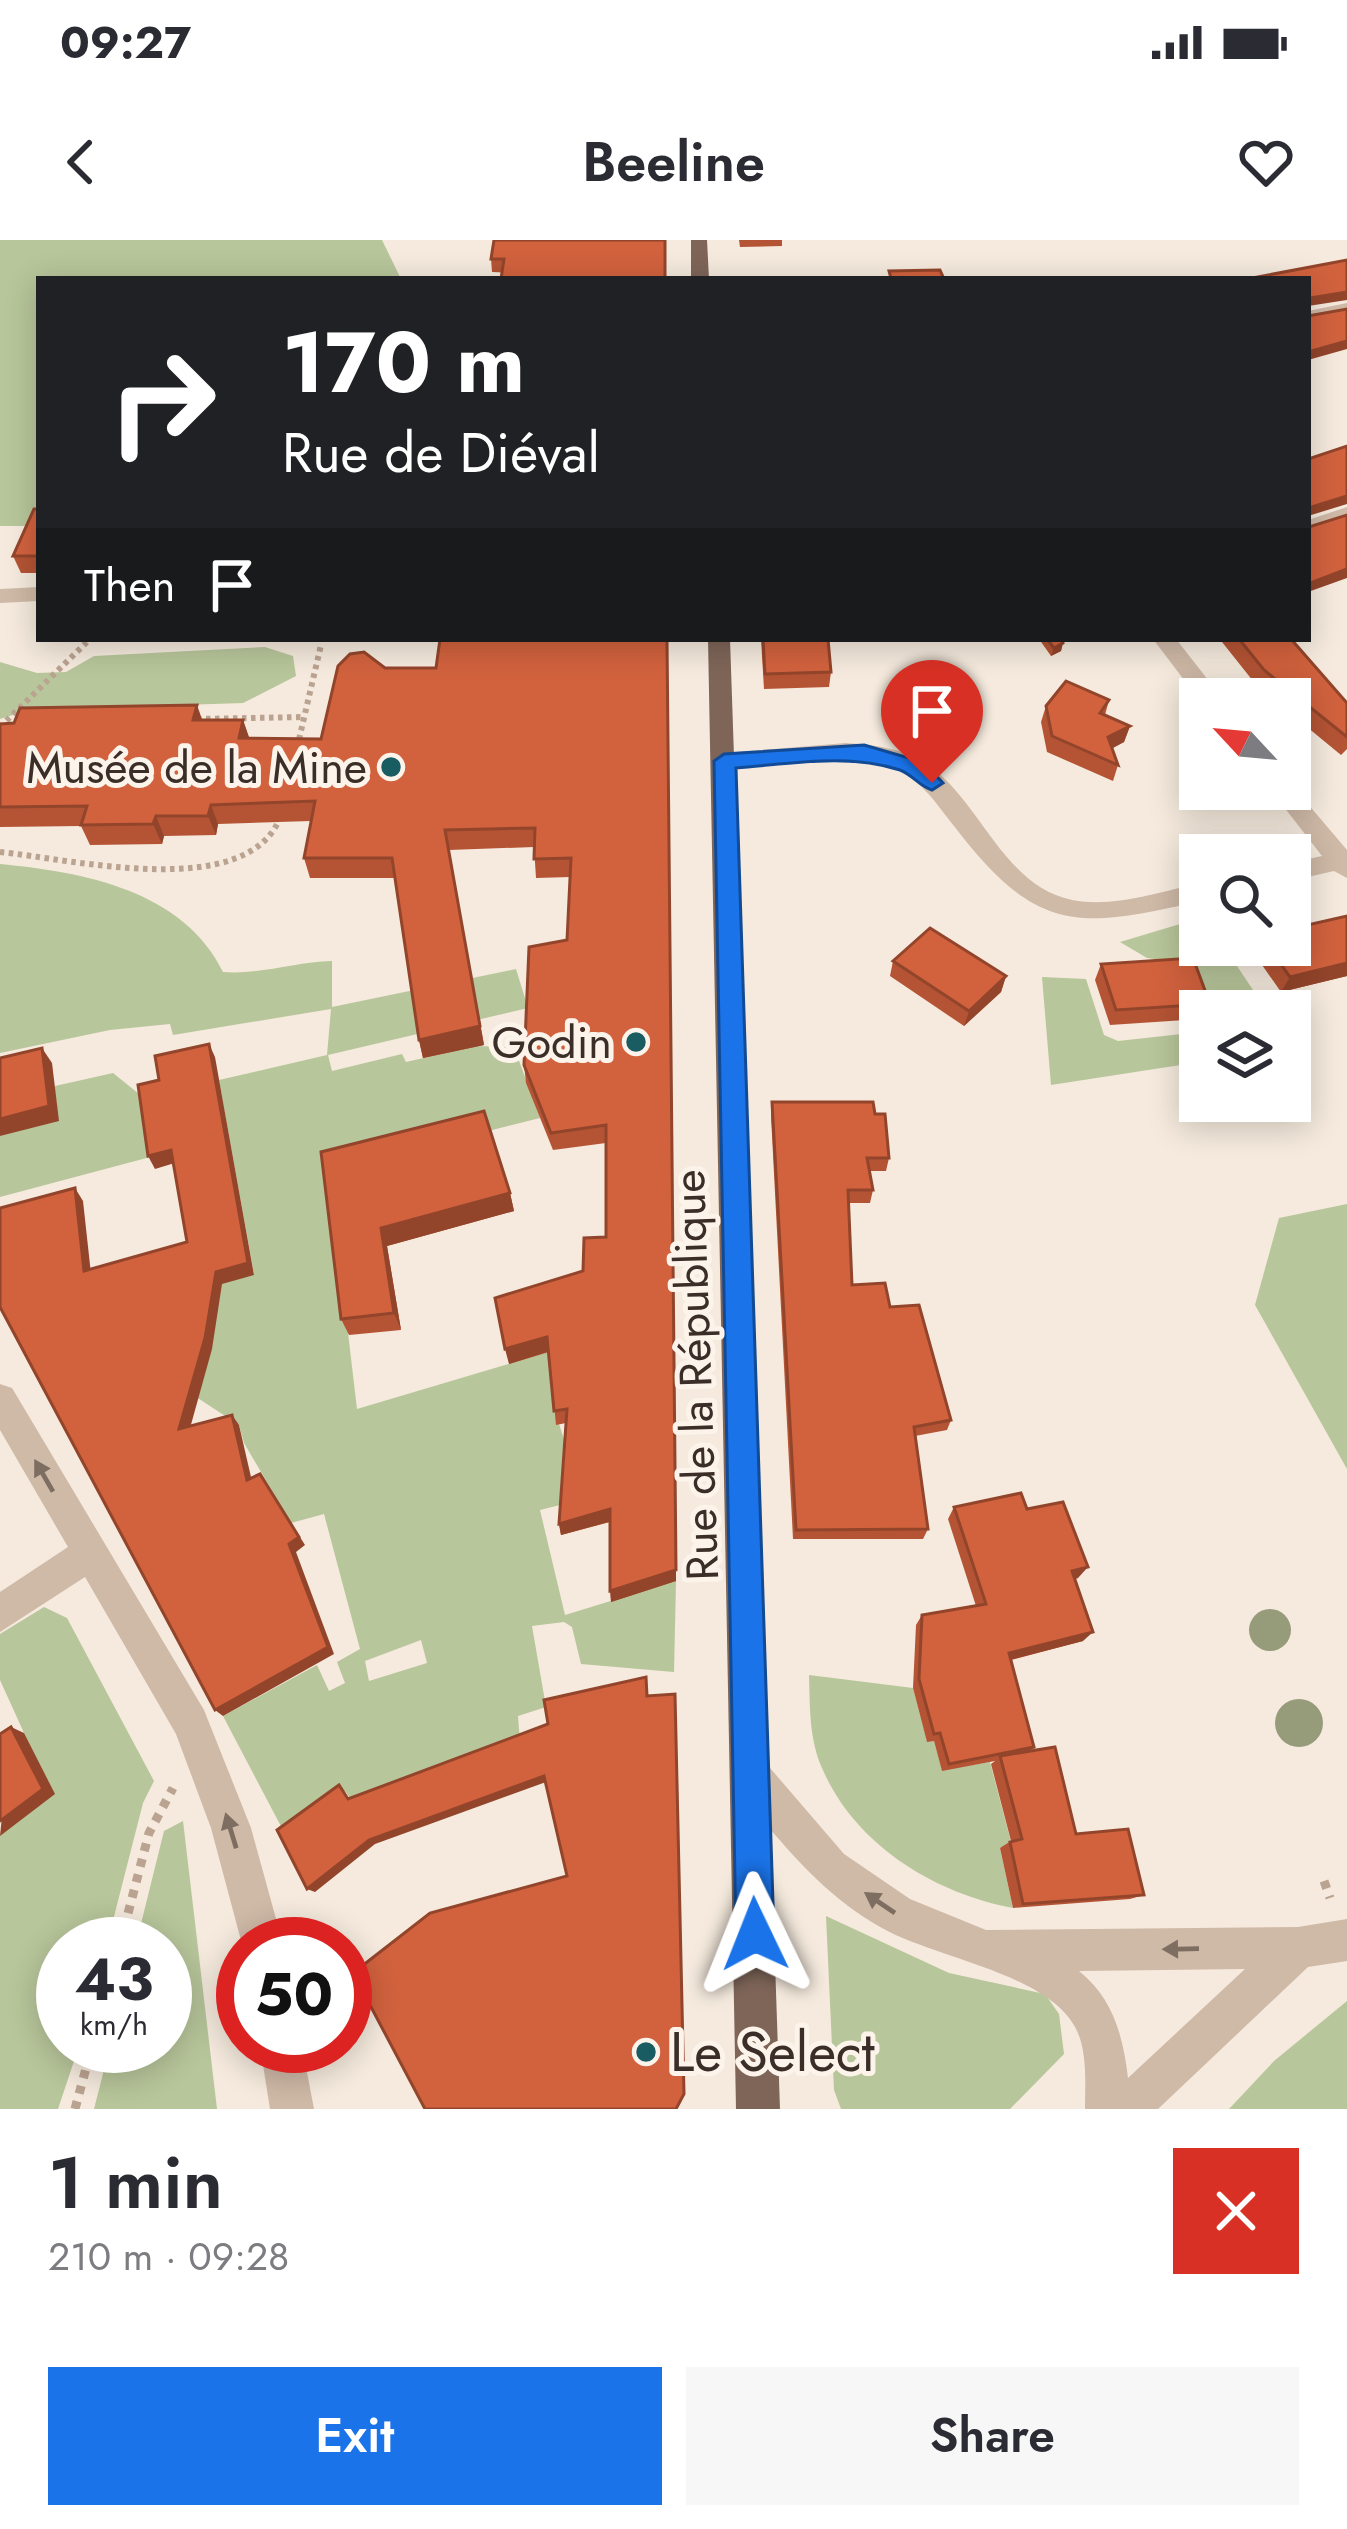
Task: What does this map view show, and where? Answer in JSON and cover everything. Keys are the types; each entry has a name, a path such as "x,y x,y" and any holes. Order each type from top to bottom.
{"main road":[{"path":"699,240 700,276"},
{"name":"Rue de la République","path":"719,642 758,2109"}],"street":[{"path":"1311,315 1347,308"},
{"path":"1311,526 1347,513"},
{"path":"0,596 36,594"},
{"path":"1166,642 1195,678"},
{"path":"724,761 864,752 916,767 1027,894 1057,908 1097,913 1179,896"},
{"path":"1300,810 1344,863"},
{"path":"1311,868 1344,863"},
{"path":"0,1399 191,1723 231,1828 255,1917"},
{"path":"0,1615 88,1554"},
{"path":"750,1775 830,1868 896,1914 1055,1975 1088,2005 1101,2031 1107,2109"},
{"path":"986,1951 1298,1948 1347,1940"},
{"path":"1126,2109 1298,1948"},
{"path":"286,2073 292,2109"}],"path":[{"path":"2,724 87,642"},
{"path":"293,763 321,644"},
{"path":"194,719 304,717"},
{"path":"2,724 23,722"},
{"path":"0,852 221,866 258,850 277,832 282,809"},
{"path":"127,1917 149,1833 166,1793"},
{"path":"76,2109 85,2073"}],"green space":[{"path":"0,240 382,240 400,276 36,276 36,526 0,526"},
{"path":"265,647 293,656 296,676 243,703 29,710 0,719 0,662 37,673 66,672 94,656"},
{"path":"0,864 96,880 157,904 205,944 223,972 332,961 332,1007 516,969 528,1008 328,1055 332,1071 402,1054 406,1062 476,1046 514,1047 540,1118 329,1171 357,1409 565,1347 555,1411 566,1446 564,1504 540,1510 565,1615 676,1581 674,1672 581,1664 572,1627 564,1622 532,1626 546,1707 518,1716 520,1742 354,1804 345,1791 285,1834 223,1716 317,1665 329,1691 345,1683 337,1662 360,1649 324,1514 291,1523 244,1443 239,1425 187,1391 170,1298 254,1274 219,1080 327,1055 331,1009 173,1035 170,1024 110,1030 0,1053","holes":["421,1640 427,1663 369,1681 365,1661"]},
{"path":"1179,924 1179,962 1147,958 1120,942"},
{"path":"1185,966 1237,966 1253,990 1195,990"},
{"path":"1042,977 1086,979 1104,1035 1118,1041 1179,1034 1179,1065 1051,1085"},
{"path":"113,1073 144,1098 154,1156 0,1197 0,1136 55,1086"},
{"path":"1347,1204 1347,1469 1255,1305 1279,1218"},
{"path":"44,1607 67,1618 154,1781 143,1803 114,1917 36,1917 36,2073 70,2073 58,2109 0,2109 0,1836 24,1733 0,1680 0,1634"},
{"path":"809,1675 913,1688 927,1741 934,1741 942,1770 990,1762 1012,1846 1000,1848 1013,1908 954,1891 927,1877 876,1842 855,1820 836,1796 818,1757"},
{"path":"183,1821 217,2109 94,2109 103,2073 192,2073 192,1917 143,1917 164,1831"},
{"path":"826,1916 949,1973 1045,1994 1059,2014 1064,2054 1010,2109 841,2109 834,2090"},
{"path":"1347,2001 1347,2109 1229,2109 1274,2061"}],"building":[{"path":"494,240 665,240 665,276 501,276 504,259 491,259"},
{"path":"1347,260 1347,292 1311,298 1311,276 1263,276"},
{"path":"940,270 943,276 890,276 889,271"},
{"path":"1347,309 1347,341 1311,351 1311,315"},
{"path":"1347,446 1347,496 1311,507 1311,458"},
{"path":"34,509 36,509 36,556 13,556"},
{"path":"1347,515 1347,569 1311,583 1311,526"},
{"path":"440,642 667,642 676,1570 610,1591 610,1509 559,1524 567,1409 554,1411 547,1337 505,1349 495,1298 583,1271 584,1238 606,1237 606,1125 551,1133 524,1065 529,947 567,940 571,858 534,859 535,828 445,830 480,1026 419,1040 392,858 304,858 315,801 211,805 208,816 156,816 153,824 81,825 87,806 0,807 0,724 14,723 20,708 197,705 193,720 243,720 239,738 321,739 338,666 350,654 364,652 385,668 436,668"},
{"path":"763,642 828,642 831,672 765,674"},
{"path":"1241,642 1294,642 1347,703 1347,737 1311,708 1311,678 1274,678"},
{"path":"1066,681 1109,700 1100,713 1130,726 1108,737 1118,765 1052,736 1046,706"},
{"path":"1347,916 1347,963 1290,977 1282,966 1311,966 1311,924"},
{"path":"930,928 1006,976 969,1011 893,961"},
{"path":"1179,959 1179,966 1196,966 1205,990 1179,990 1179,1006 1116,1010 1101,964"},
{"path":"209,1044 248,1263 216,1272 205,1338 179,1429 232,1415 247,1480 260,1474 299,1537 289,1544 328,1647 215,1710 0,1307 0,1208 75,1188 84,1271 187,1242 171,1150 148,1156 138,1085 159,1080 155,1056"},
{"path":"42,1048 49,1106 0,1119 0,1058"},
{"path":"772,1102 873,1102 875,1114 885,1114 889,1158 867,1158 873,1190 848,1190 852,1285 885,1283 890,1307 919,1305 951,1420 914,1427 928,1529 796,1530"},
{"path":"484,1111 510,1193 381,1228 394,1313 341,1319 321,1152"},
{"path":"1021,1493 1027,1509 1063,1502 1088,1567 1072,1571 1093,1632 1009,1653 1034,1747 949,1764 940,1733 934,1734 919,1679 922,1615 986,1604 954,1507"},
{"path":"646,1677 647,1696 675,1694 684,2094 676,2109 425,2109 372,2009 372,1958 430,1913 567,1876 544,1776 369,1840 307,1889 277,1830 339,1785 348,1799 548,1724 544,1700"},
{"path":"11,1727 43,1789 0,1821 0,1734"},
{"path":"1055,1747 1076,1834 1128,1829 1144,1895 1023,1904 1010,1842 1022,1839 1000,1756"}],"place":[{"name":"Musée de la Mine","path":"391,767"},
{"name":"Godin","path":"636,1042"},
{"name":"Le Select","path":"646,2052"}],"route":[{"path":"755,1934 724,761 864,752 916,767 932,783"}]}
